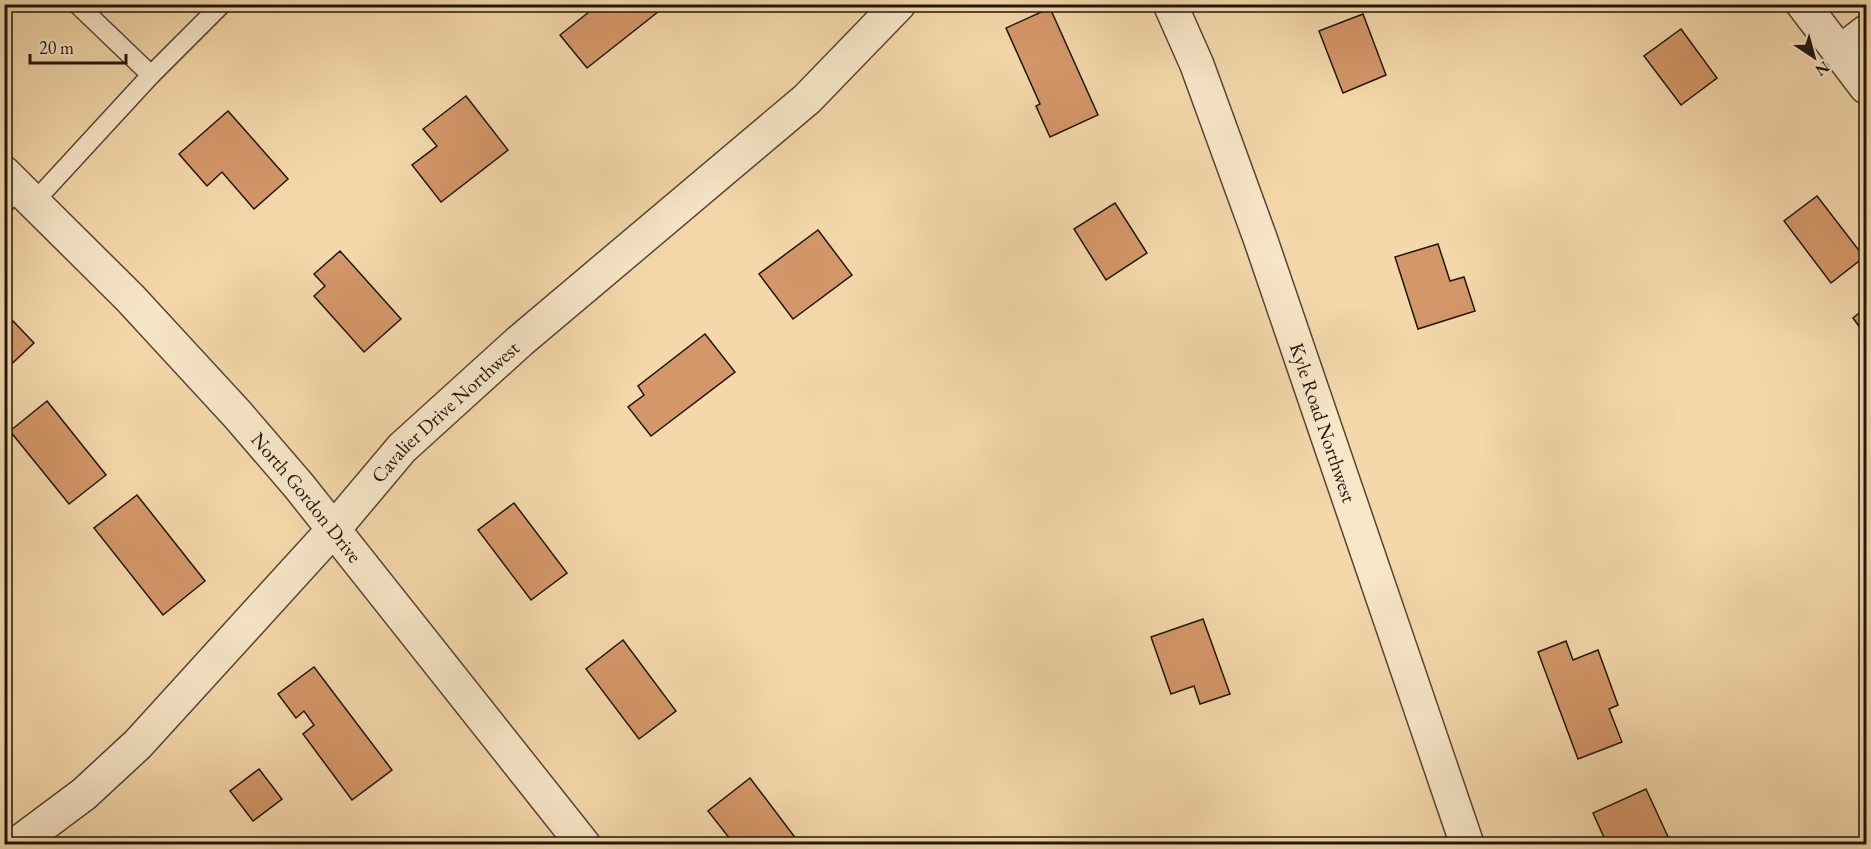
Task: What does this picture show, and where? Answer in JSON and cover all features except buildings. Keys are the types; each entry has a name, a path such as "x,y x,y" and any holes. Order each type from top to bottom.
{"street":[{"name":"Cavalier Drive Northwest","path":"17,844 84,794 138,744 333,530 402,448 520,341 807,99 899,4"},
{"name":"Kyle Road Northwest","path":"1170,4 1197,65 1260,238 1467,844"},
{"path":"1803,4 1866,87"},
{"path":"1840,52 1866,32"},
{"name":"North Gordon Drive","path":"16,192 130,298 237,414 299,486 583,844"}],"lane":[{"path":"77,4 151,75"},
{"path":"16,192 151,75 222,4"}]}
